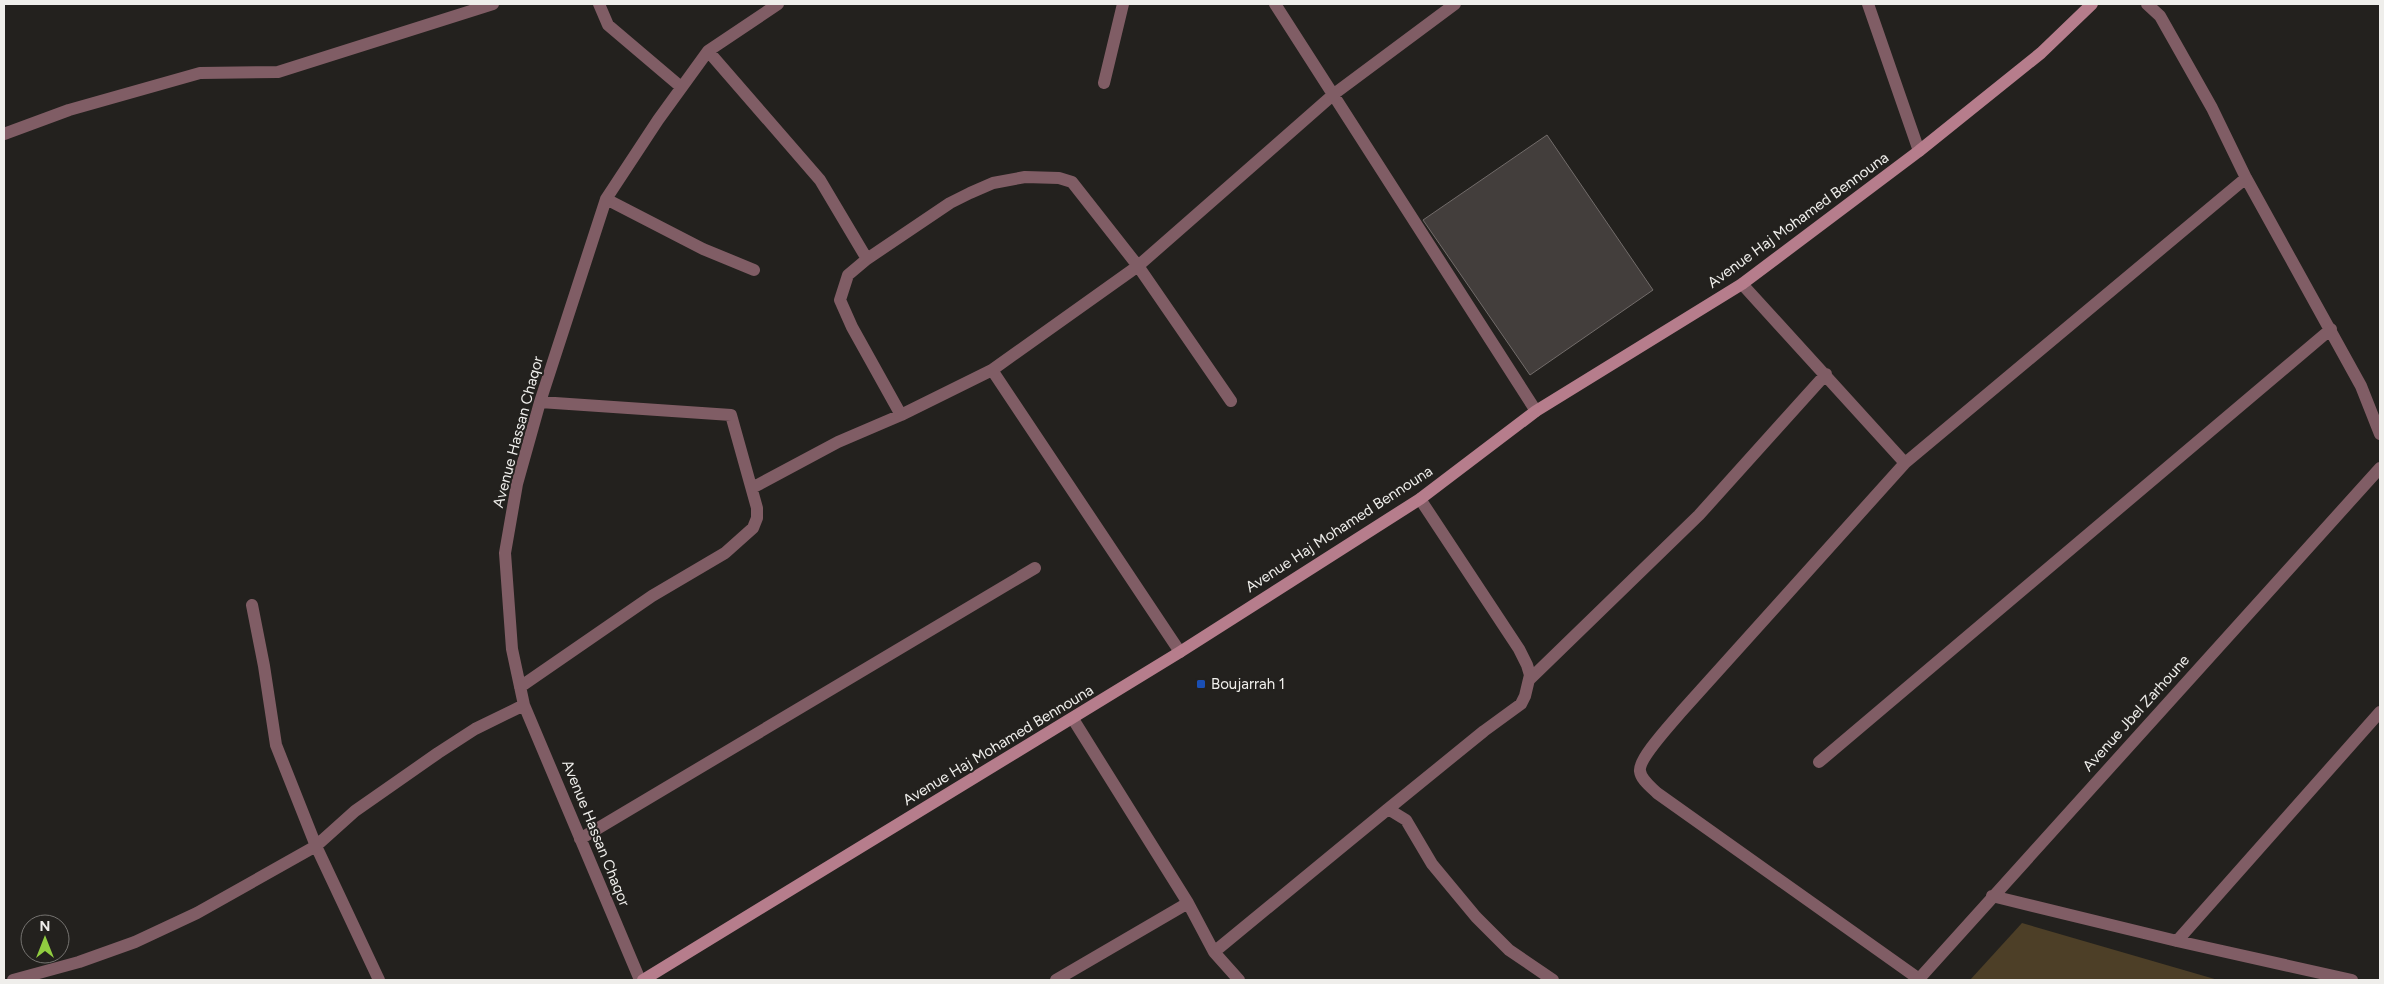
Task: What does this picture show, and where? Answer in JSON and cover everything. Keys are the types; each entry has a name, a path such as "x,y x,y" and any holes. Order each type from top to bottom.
{"street":[{"path":"4,134 69,110 200,73 278,72 493,4"},
{"path":"598,4 608,25 681,87"},
{"name":"Avenue Hassan Chaqor","path":"641,980 524,705 512,649 505,553 517,484 540,402 606,199 681,87 708,51 778,4"},
{"path":"1104,83 1123,4"},
{"path":"1275,4 1536,410"},
{"path":"752,488 838,442 901,415 992,370 1138,266 1334,94 1455,4"},
{"path":"1868,4 1919,151"},
{"name":"Avenue Haj Mohamed Bennouna","path":"641,980 1073,719 1180,652 1420,499 1536,410 1742,284 1919,151 2041,53 2092,4"},
{"path":"2147,4 2160,16 2212,108 2246,178 2361,386 2380,434"},
{"path":"708,51 820,180 867,259"},
{"path":"901,415 856,335 840,300 848,275 867,259 950,203 970,193 1009,179 1046,177 1072,182 1138,266 1231,401"},
{"path":"1918,980 1657,793 1644,780 1640,769 1648,753 1681,712 1905,462 2246,178"},
{"path":"606,199 703,249 754,270"},
{"path":"1742,284 1905,462"},
{"path":"1819,762 2331,329"},
{"path":"992,370 1180,652"},
{"path":"1529,680 1699,514 1826,374"},
{"path":"520,687 652,596 725,553 756,523 757,508 731,415 540,402"},
{"name":"Avenue Jbel Zarhoune","path":"1918,980 2380,468"},
{"path":"1214,952 1484,731 1521,704 1529,680 1528,665 1420,499"},
{"path":"580,839 1035,568"},
{"path":"252,605 264,666 276,745 316,846 379,980"},
{"path":"13,980 79,962 135,942 197,913 316,846 355,811 438,753 475,729 524,705"},
{"path":"2177,941 2380,712"},
{"path":"1073,719 1188,903 1214,952 1239,980"},
{"path":"1388,809 1406,820 1432,864 1476,918 1509,950 1553,980"},
{"path":"1992,896 2177,941 2352,980"},
{"path":"1056,980 1188,903"}],"shaded area":[{"path":"2022,923 2218,980 1970,980"}],"building":[{"path":"1547,135 1653,290 1530,375 1423,220"}],"place":[{"name":"Boujarrah 1","path":"1201,684"}]}
